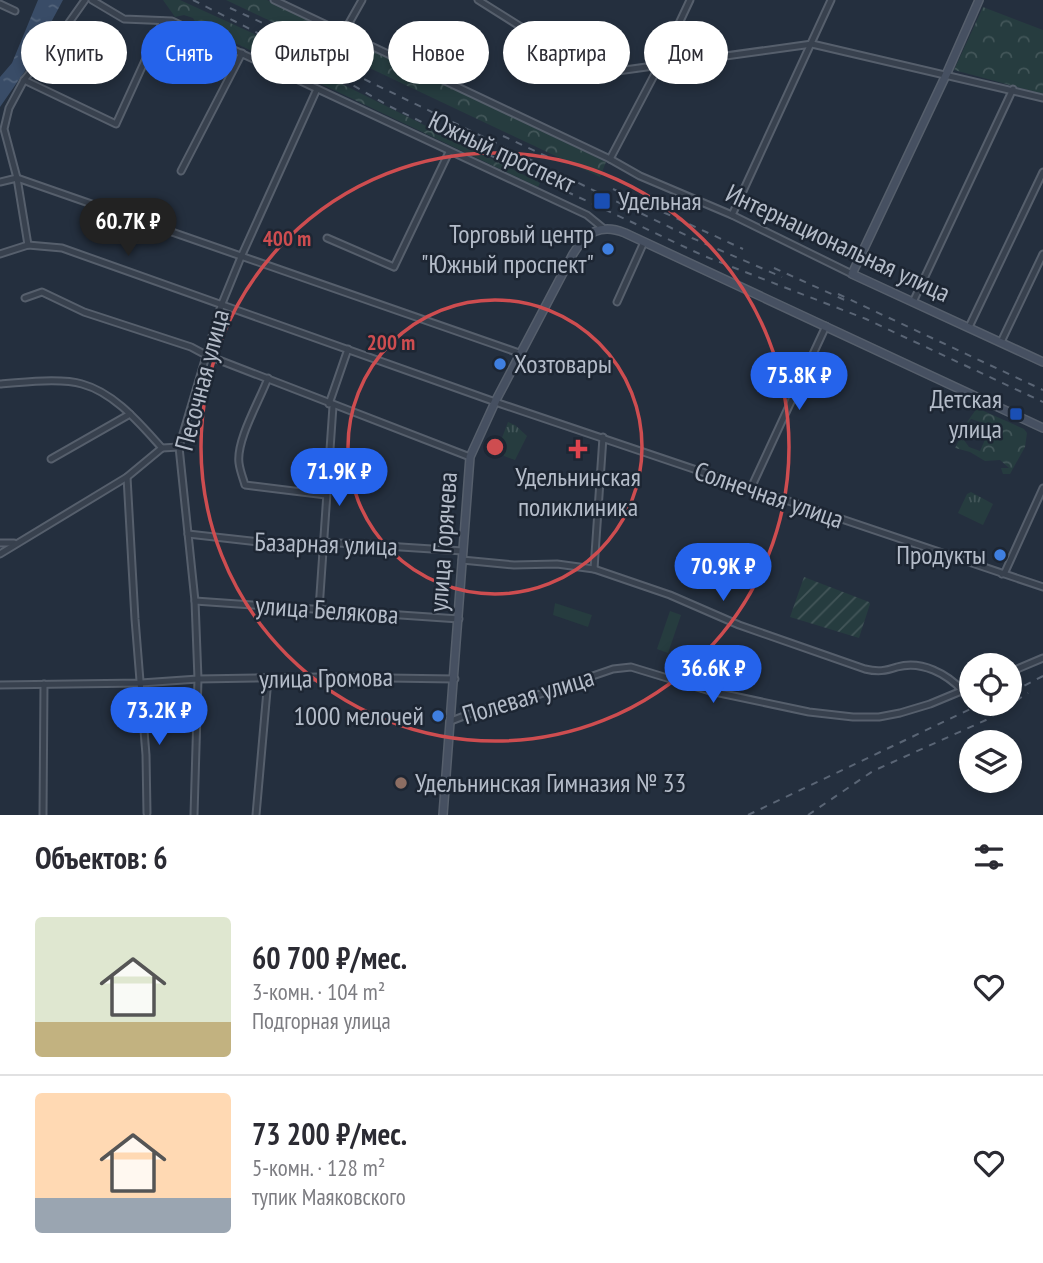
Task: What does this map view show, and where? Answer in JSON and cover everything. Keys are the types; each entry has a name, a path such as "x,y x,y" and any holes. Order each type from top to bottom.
{"main road":[{"path":"852,275 979,0"},
{"name":"Южный проспект","path":"603,228 617,229 1043,428"},
{"name":"улица Горячева","path":"443,815 470,457 496,400 579,244 589,233 603,228"},
{"name":"Интернациональная улица","path":"852,275 1043,362"}],"street":[{"path":"69,21 85,0"},
{"name":"Южный проспект","path":"92,0 124,19 172,21 587,215 603,228"},
{"name":"Интернациональная улица","path":"274,0 320,21"},
{"path":"350,21 362,0"},
{"path":"478,0 596,74 644,68"},
{"path":"680,21 690,0"},
{"path":"732,215 831,0"},
{"path":"0,4 15,11"},
{"path":"32,84 116,124 163,20"},
{"path":"728,56 812,44 1043,98"},
{"name":"Интернациональная улица","path":"374,46 610,159 640,176 732,215 852,275"},
{"path":"181,171 242,53"},
{"path":"0,254 28,245 17,178 4,129 9,108 22,84"},
{"path":"610,159 650,84"},
{"name":"Песочная улица","path":"194,815 198,679 195,601 179,447 221,306 317,89"},
{"path":"913,302 1013,89"},
{"path":"327,238 394,267 449,152"},
{"path":"969,327 1043,172"},
{"path":"0,182 17,178 522,354"},
{"path":"617,302 644,242"},
{"name":"Солнечная улица","path":"28,245 62,248 221,306 1043,587"},
{"path":"1001,342 1043,254"},
{"path":"25,298 42,292 85,312 191,347 331,405 470,457"},
{"path":"751,488 826,326"},
{"path":"319,608 331,405 348,349"},
{"path":"268,378 260,400 251,412 239,461 245,485 326,495"},
{"path":"0,384 81,383 106,395 130,414 162,448"},
{"path":"51,459 130,414"},
{"path":"594,569 603,437"},
{"path":"0,554 127,477 162,448 179,447"},
{"path":"127,477 147,813"},
{"path":"1002,574 1043,488"},
{"name":"Базарная улица","path":"188,534 304,547 323,542 463,551"},
{"path":"0,543 18,543"},
{"path":"462,560 594,569 670,594 739,625 865,669 884,671 901,666 922,667 944,673 959,687"},
{"name":"улица Белякова","path":"195,601 459,619"},
{"path":"1022,667 1043,658"},
{"name":"Полевая улица","path":"451,720 517,702 612,669 631,667 718,693 809,712 853,717 878,717 900,713 959,693"},
{"name":"улица Громова","path":"0,685 141,683 198,679 455,679"},
{"path":"256,815 268,679"},
{"path":"43,815 44,684"}],"green space":[{"path":"163,0 180,0 226,21 195,21 184,15 175,17"},
{"path":"226,0 267,0 311,21 270,21"},
{"path":"983,7 1043,30 1043,94 954,70"},
{"path":"237,26 251,33 251,51 237,44"},
{"path":"374,51 388,58 388,77 374,70"},
{"path":"321,84 342,84 540,183 538,187"},
{"path":"403,84 443,84 606,162 600,177"},
{"path":"977,408 1024,429 1027,433 1025,447 1010,474 1003,474 1001,468 1009,468 1000,460 985,461 970,452 955,448 960,438 963,441 965,425","holes":["971,419 987,424 990,428 980,451 969,447 964,440 965,434 971,431 967,425"]},
{"path":"508,422 527,436 515,460 504,456 500,443"},
{"path":"971,492 993,504 983,525 958,513 967,494"},
{"path":"804,577 869,602 859,638 790,617"},
{"path":"555,603 592,615 588,627 553,615"},
{"path":"670,611 681,615 668,653 657,649"}],"water":[{"path":"38,0 63,0 52,21 29,21"},
{"path":"21,41 21,77 0,107 0,77 12,63"}],"railway":[{"path":"193,0 297,53 389,106 510,165 704,256 866,319 1043,402"},
{"path":"230,8 258,21"},
{"path":"374,84 692,238 782,277"},
{"path":"503,136 550,158"},
{"path":"613,189 743,249"},
{"path":"774,268 847,301"},
{"path":"838,294 1043,390"},
{"path":"1022,687 1043,676"},
{"path":"808,815 873,771 986,720 1028,693"},
{"path":"748,815 959,714"}],"place":[{"name":"Удельная","path":"602,201"},
{"name":"Торговый центр \"Южный проспект\"","path":"608,249"},
{"name":"Хозтовары","path":"500,364"},
{"name":"Детская улица","path":"1016,414"},
{"name":"Удельнинская поликлиника","path":"578,449"},
{"name":"Продукты","path":"1000,555"},
{"name":"1000 мелочей","path":"438,716"},
{"name":"Удельнинская Гимназия № 33","path":"401,783"}]}
